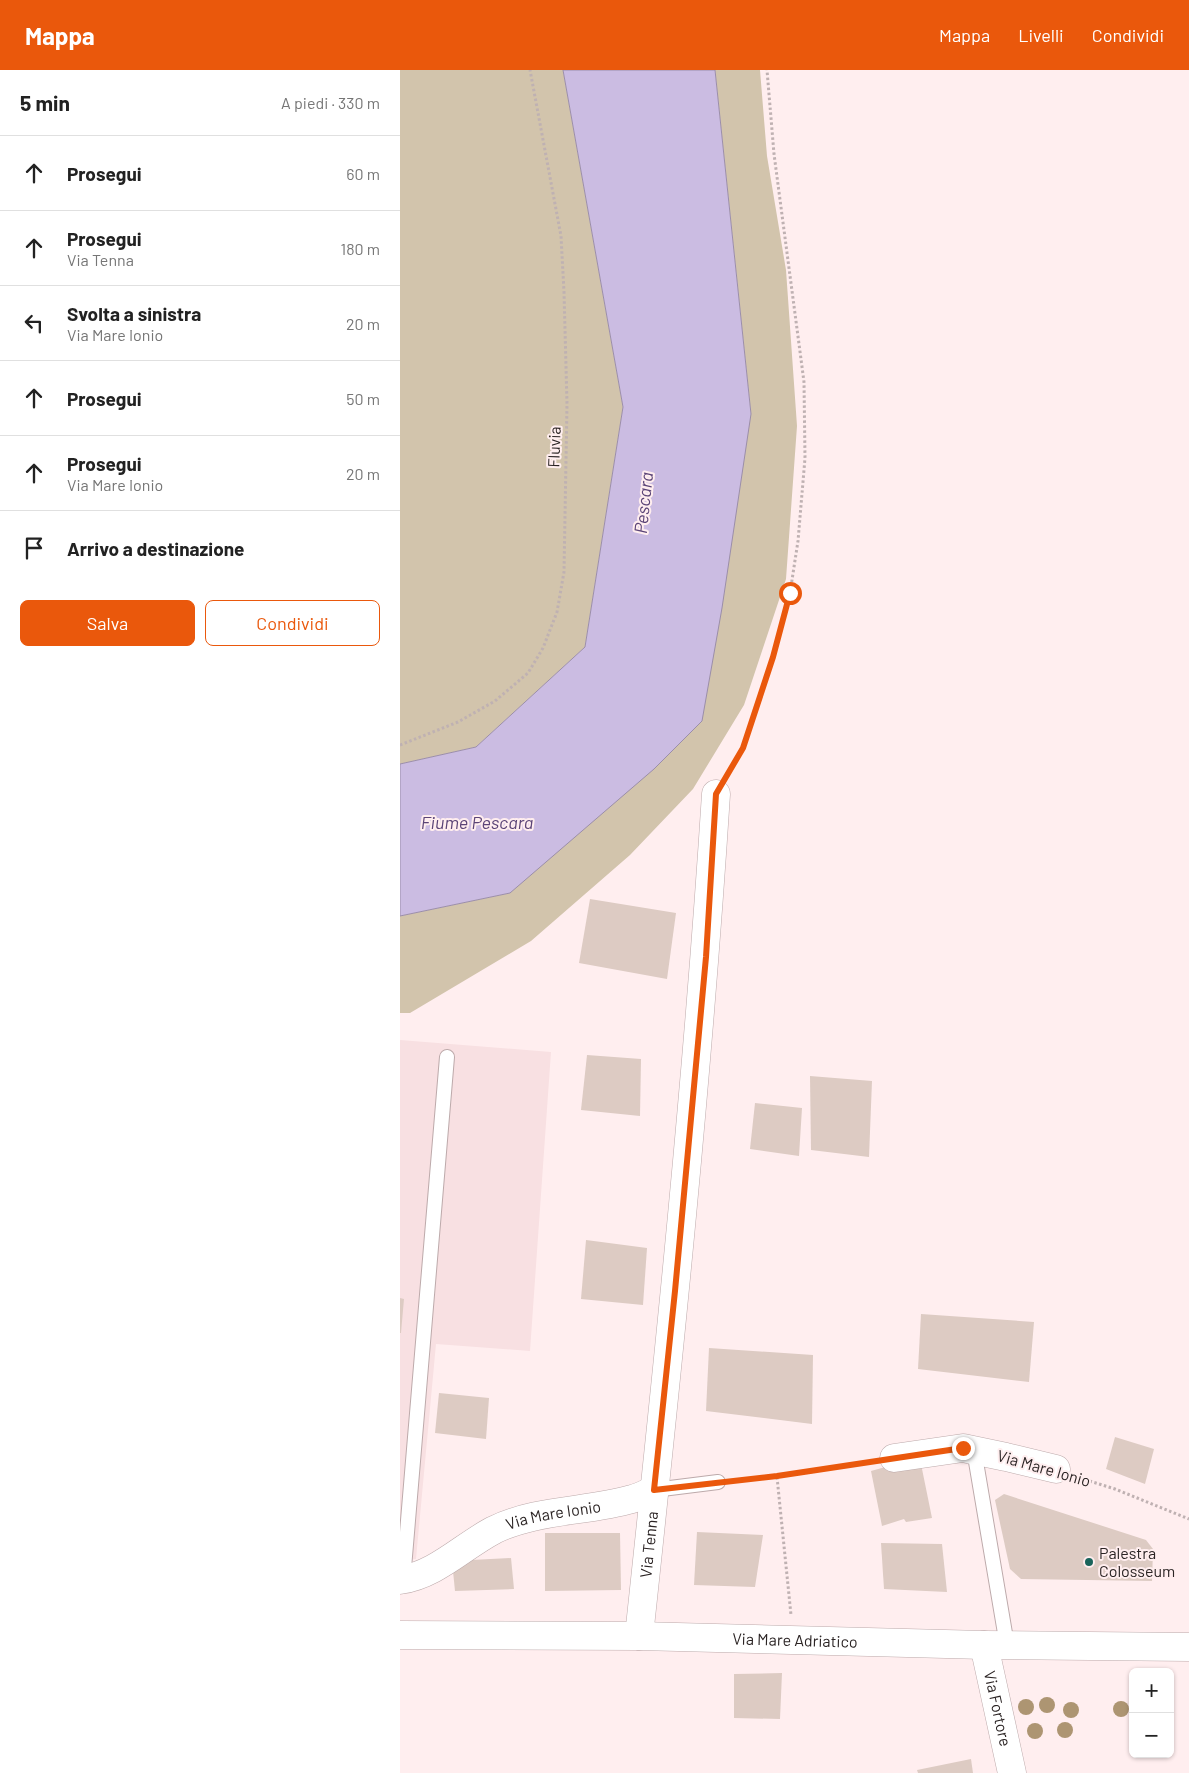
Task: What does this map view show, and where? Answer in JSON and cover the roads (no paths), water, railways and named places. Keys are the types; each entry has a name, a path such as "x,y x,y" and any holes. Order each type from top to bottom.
{"street":[{"name":"Via Tenna","path":"639,1636 675,1291 706,957 716,794"},
{"name":"Via Mare Ionio","path":"894,1458 963,1448 1056,1469"},
{"name":"Via Mare Ionio","path":"401,1580 424,1573 496,1530 526,1519 634,1499 654,1490"},
{"name":"Via Mare Adriatico","path":"400,1635 639,1636 995,1645 1189,1647"},
{"name":"Via Fortore","path":"995,1645 1012,1773"}],"lane":[{"path":"401,1580 447,1057"},
{"path":"974,1450 995,1645"},
{"name":"Via Mare Ionio","path":"654,1490 718,1482"}],"water":[{"name":"Fiume Pescara","path":"563,70 715,70 751,414 722,608 702,721 654,769 510,893 400,916 400,764 476,747 585,647 623,407"}],"place":[{"name":"Palestra Colosseum","path":"1089,1562"}],"water label":[{"name":"Pescara","path":"644,503"}]}
